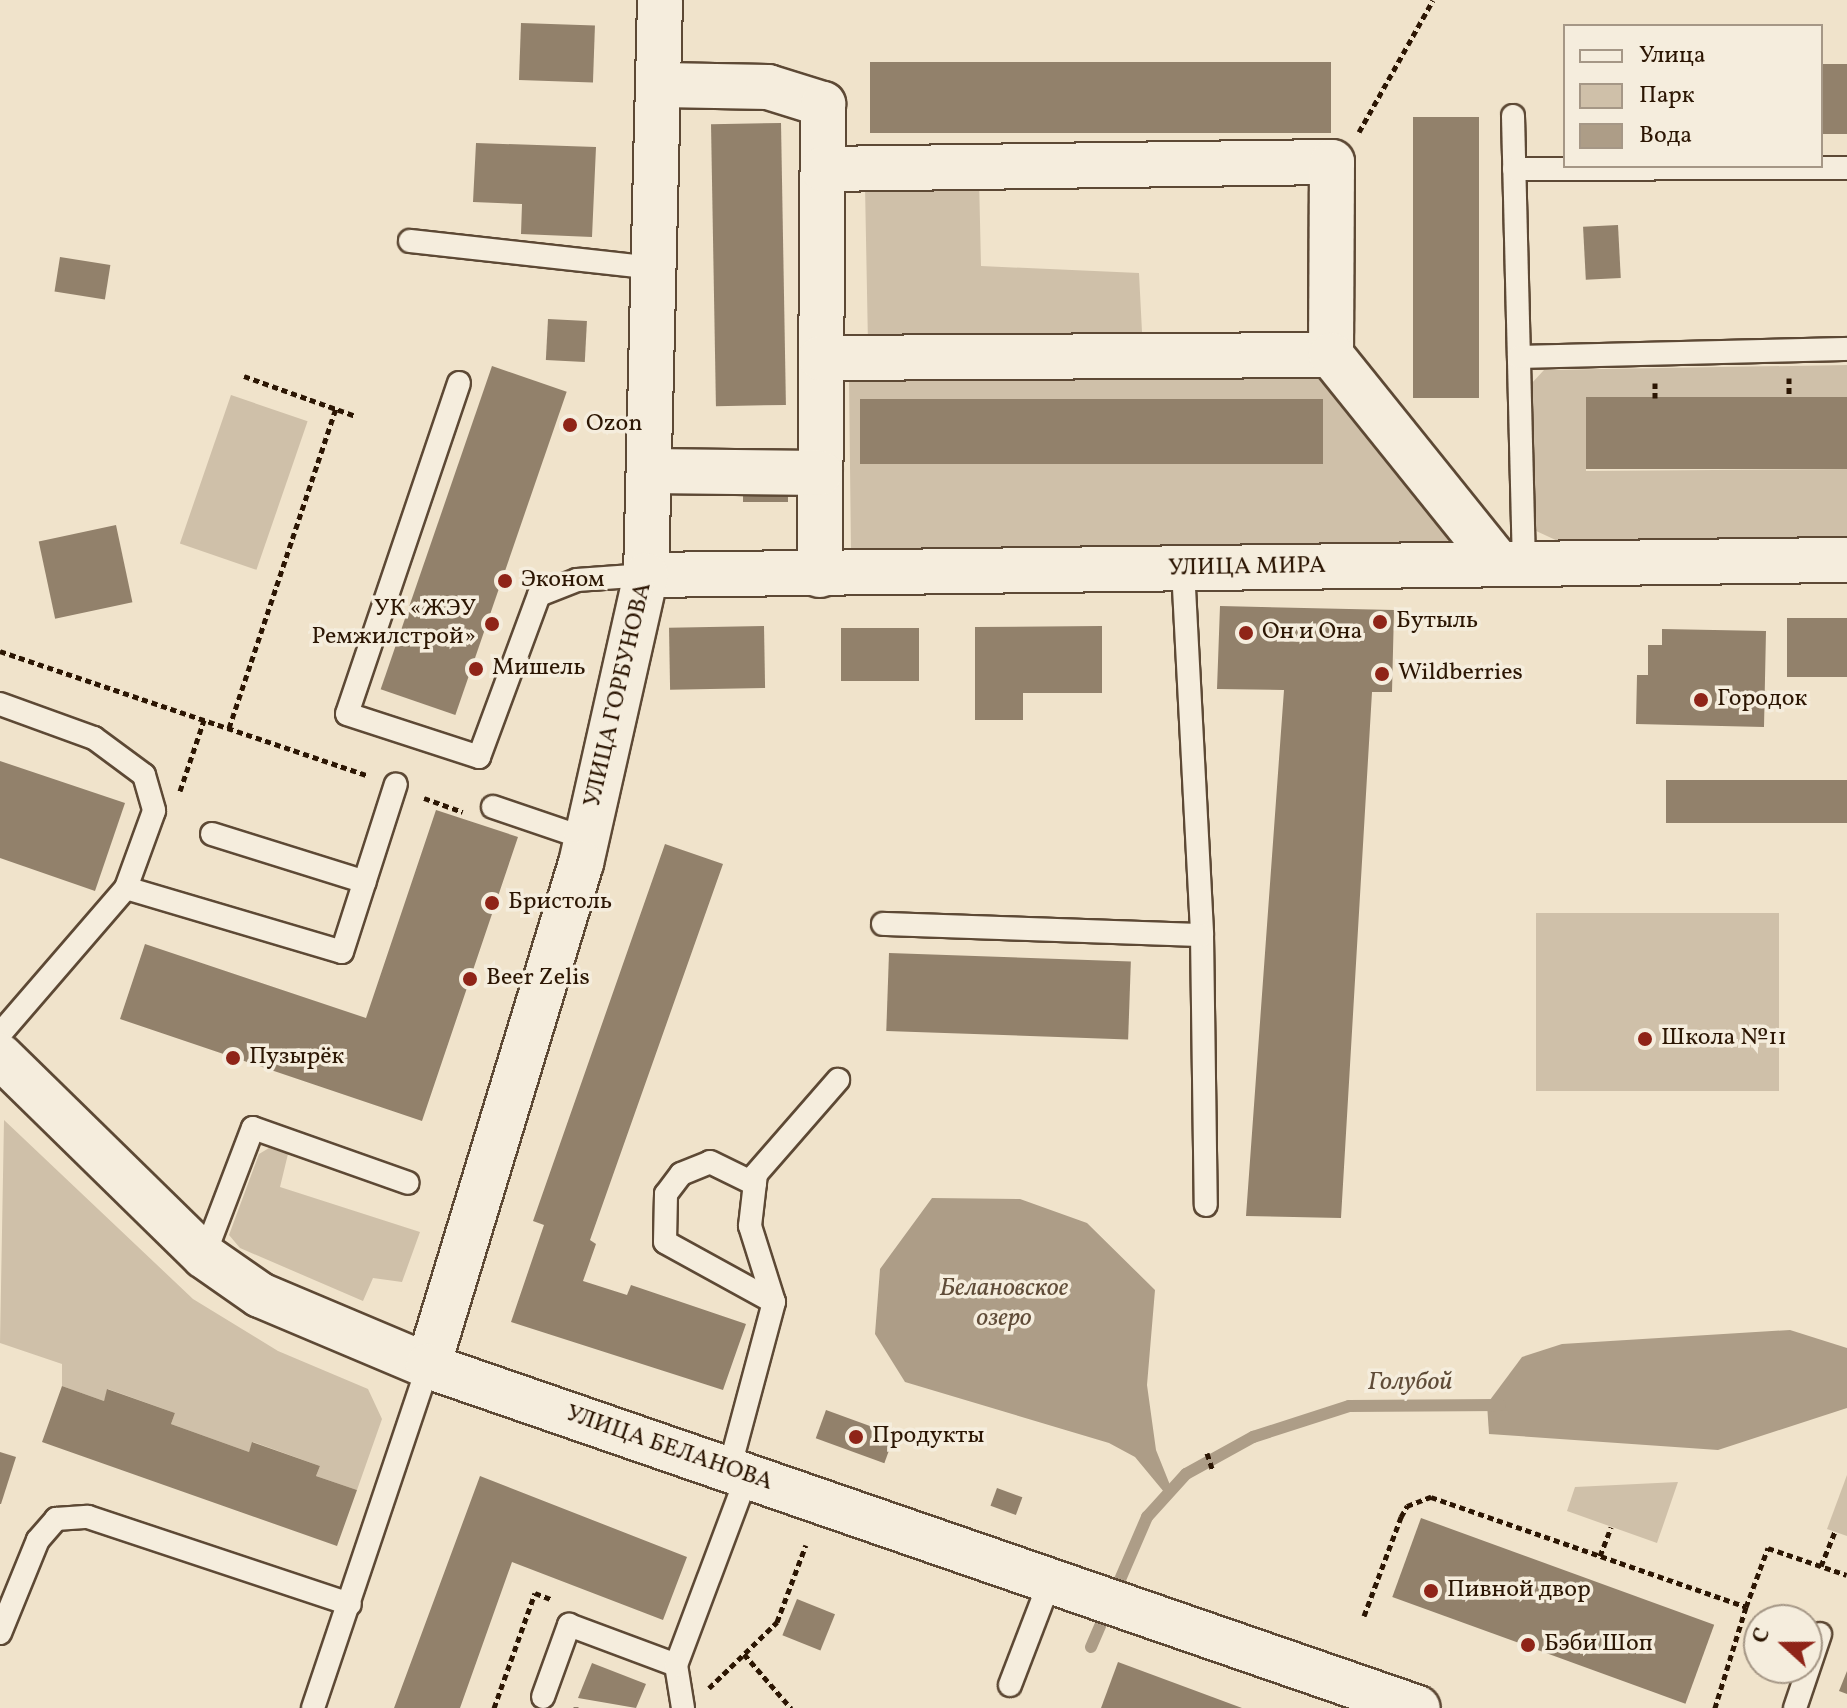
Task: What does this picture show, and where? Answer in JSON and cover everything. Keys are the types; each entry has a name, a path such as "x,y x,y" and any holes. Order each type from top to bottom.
{"street":[{"name":"УЛИЦА ГОРБУНОВА","path":"428,1366 587,839 646,575 663,85 660,0"},
{"path":"663,85 768,87 823,104 820,575"},
{"path":"823,169 1332,162 1331,355 1511,563"},
{"path":"821,358 1331,355"},
{"path":"650,471 820,473"},
{"name":"УЛИЦА МИРА","path":"646,575 1847,560"},
{"name":"УЛИЦА БЕЛАНОВА","path":"0,1056 204,1256 260,1295 428,1366 1418,1708"}],"lane":[{"path":"1511,563 1519,357 1513,116"},
{"path":"1514,169 1847,168"},
{"path":"410,241 656,268"},
{"path":"1519,357 1847,349"},
{"path":"459,383 347,714 479,757 539,595 577,580 646,575"},
{"path":"1183,569 1202,935 1206,1205"},
{"path":"0,704 94,738 144,775 154,811 126,888 0,1034"},
{"path":"126,888 342,952 396,784"},
{"path":"486,812 587,839"},
{"path":"212,834 365,882"},
{"path":"883,924 1202,935"},
{"path":"692,1703 676,1665 738,1473 774,1302 750,1226 755,1184 838,1080"},
{"path":"204,1256 253,1128 408,1183"},
{"path":"755,1184 710,1162 681,1174 666,1194 665,1242 774,1302"},
{"path":"313,1708 428,1366"},
{"path":"0,1633 38,1540 56,1519 88,1517 350,1604"},
{"path":"1010,1685 1058,1584"},
{"path":"543,1697 569,1625 676,1665"},
{"path":"1795,1708 1803,1684"}],"path":[{"path":"1357,137 1433,0"},
{"path":"244,376 356,416"},
{"path":"229,728 336,408"},
{"path":"0,651 486,812"},
{"path":"1207,1453 1213,1471"},
{"path":"1364,1616 1401,1517 1418,1499 1431,1497 1743,1606"},
{"path":"1600,1556 1611,1527"},
{"path":"1821,1566 1835,1532"},
{"path":"692,1703 777,1622 806,1545"},
{"path":"1747,1604 1768,1548 1847,1575"},
{"path":"1715,1708 1743,1617"},
{"path":"744,1654 791,1708"}],"green space":[{"path":"979,177 981,266 1139,273 1142,332 868,345 865,186"},
{"path":"1847,365 1847,397 1586,400 1586,471 1847,469 1847,540 1560,542 1534,530 1531,384 1544,370"},
{"path":"1325,374 1454,532 1442,548 851,552 849,379","holes":["1322,399 1323,464 861,401"]},
{"path":"231,395 308,421 256,570 180,543"},
{"path":"1536,913 1779,913 1779,1091 1536,1091"},
{"path":"4,1120 193,1299 278,1351 368,1389 382,1419 357,1490 316,1476 320,1466 253,1442 249,1452 171,1424 175,1413 108,1389 104,1401 62,1386 62,1364 0,1343"},
{"path":"269,1148 288,1154 280,1187 420,1232 402,1282 373,1278 363,1301 240,1248 229,1235 259,1154"},
{"path":"1847,1475 1847,1536 1827,1529"},
{"path":"1678,1482 1657,1543 1567,1511 1575,1487"}],"water":[{"name":"Белановское озеро","path":"932,1198 1020,1199 1087,1223 1155,1290 1147,1385 1156,1450 1174,1495 1169,1498 1135,1457 1109,1443 905,1382 875,1334 880,1269"},
{"path":"1790,1330 1847,1348 1847,1408 1718,1450 1489,1434 1487,1404 1522,1357 1562,1344"}],"building":[{"path":"521,23 595,26 593,83 519,80"},
{"path":"870,62 1331,62 1331,133 870,133"},
{"path":"1823,64 1847,64 1847,134 1823,134"},
{"path":"1413,117 1479,117 1479,398 1413,398"},
{"path":"781,123 786,405 716,406 711,124"},
{"path":"476,143 596,147 592,237 521,234 522,204 473,202"},
{"path":"1618,225 1621,278 1586,280 1583,227"},
{"path":"60,257 110,265 105,300 55,292"},
{"path":"548,319 587,321 585,362 546,360"},
{"path":"492,366 567,392 455,715 381,689"},
{"path":"1586,397 1847,397 1847,469 1586,469"},
{"path":"860,399 1323,399 1323,464 860,464"},
{"path":"743,477 788,477 788,502 743,502"},
{"path":"116,525 132,602 55,619 39,541"},
{"path":"1220,606 1394,610 1392,692 1372,692 1341,1218 1246,1216 1284,690 1217,689"},
{"path":"1787,618 1847,618 1847,677 1787,677"},
{"path":"764,626 765,688 670,690 669,628"},
{"path":"1102,626 1102,693 1023,693 1023,720 975,720 975,627"},
{"path":"841,628 919,628 919,681 841,681"},
{"name":"Городок","path":"1662,629 1766,631 1764,727 1636,724 1637,675 1648,675 1648,645 1662,645"},
{"path":"0,761 125,803 95,891 0,858"},
{"path":"1666,780 1847,780 1847,823 1666,823"},
{"path":"436,810 518,837 422,1121 120,1019 145,944 366,1018"},
{"path":"665,844 723,864 590,1240 596,1244 583,1281 627,1295 631,1285 746,1324 723,1390 511,1322 544,1225 533,1221"},
{"path":"889,953 1131,961 1128,1039 886,1031"},
{"path":"62,1386 104,1401 107,1389 175,1413 171,1424 249,1452 252,1442 320,1466 316,1476 357,1490 337,1546 42,1442"},
{"name":"Продукты","path":"826,1410 895,1435 884,1463 816,1438"},
{"path":"0,1452 16,1457 1,1504 0,1504"},
{"path":"480,1476 687,1557 663,1620 512,1562 460,1708 394,1708"},
{"path":"997,1488 1022,1497 1016,1515 991,1506"},
{"path":"1421,1518 1714,1625 1685,1704 1392,1597"},
{"path":"797,1599 835,1614 820,1651 782,1635"},
{"path":"1118,1662 1242,1708 1101,1708"},
{"path":"592,1663 646,1684 636,1708 578,1698"},
{"path":"1847,1671 1847,1694 1839,1691"}],"waterway":[{"name":"Голубой","path":"1091,1647 1147,1517 1186,1474 1253,1437 1349,1406 1500,1405"}],"place":[{"name":"Ozon","path":"570,425"},
{"name":"Эконом","path":"505,581"},
{"name":"Бутыль","path":"1380,622"},
{"name":"УК «ЖЭУ Ремжилстрой»","path":"492,624"},
{"name":"Он и Она","path":"1246,633"},
{"name":"Мишель","path":"476,669"},
{"name":"Wildberries","path":"1382,674"},
{"name":"Городок","path":"1701,700"},
{"name":"Бристоль","path":"492,903"},
{"name":"Beer Zelis","path":"470,979"},
{"name":"Школа №11","path":"1645,1039"},
{"name":"Пузырёк","path":"233,1058"},
{"name":"Продукты","path":"856,1437"},
{"name":"Пивной двор","path":"1431,1591"},
{"name":"Бэби Шоп","path":"1528,1645"}]}
